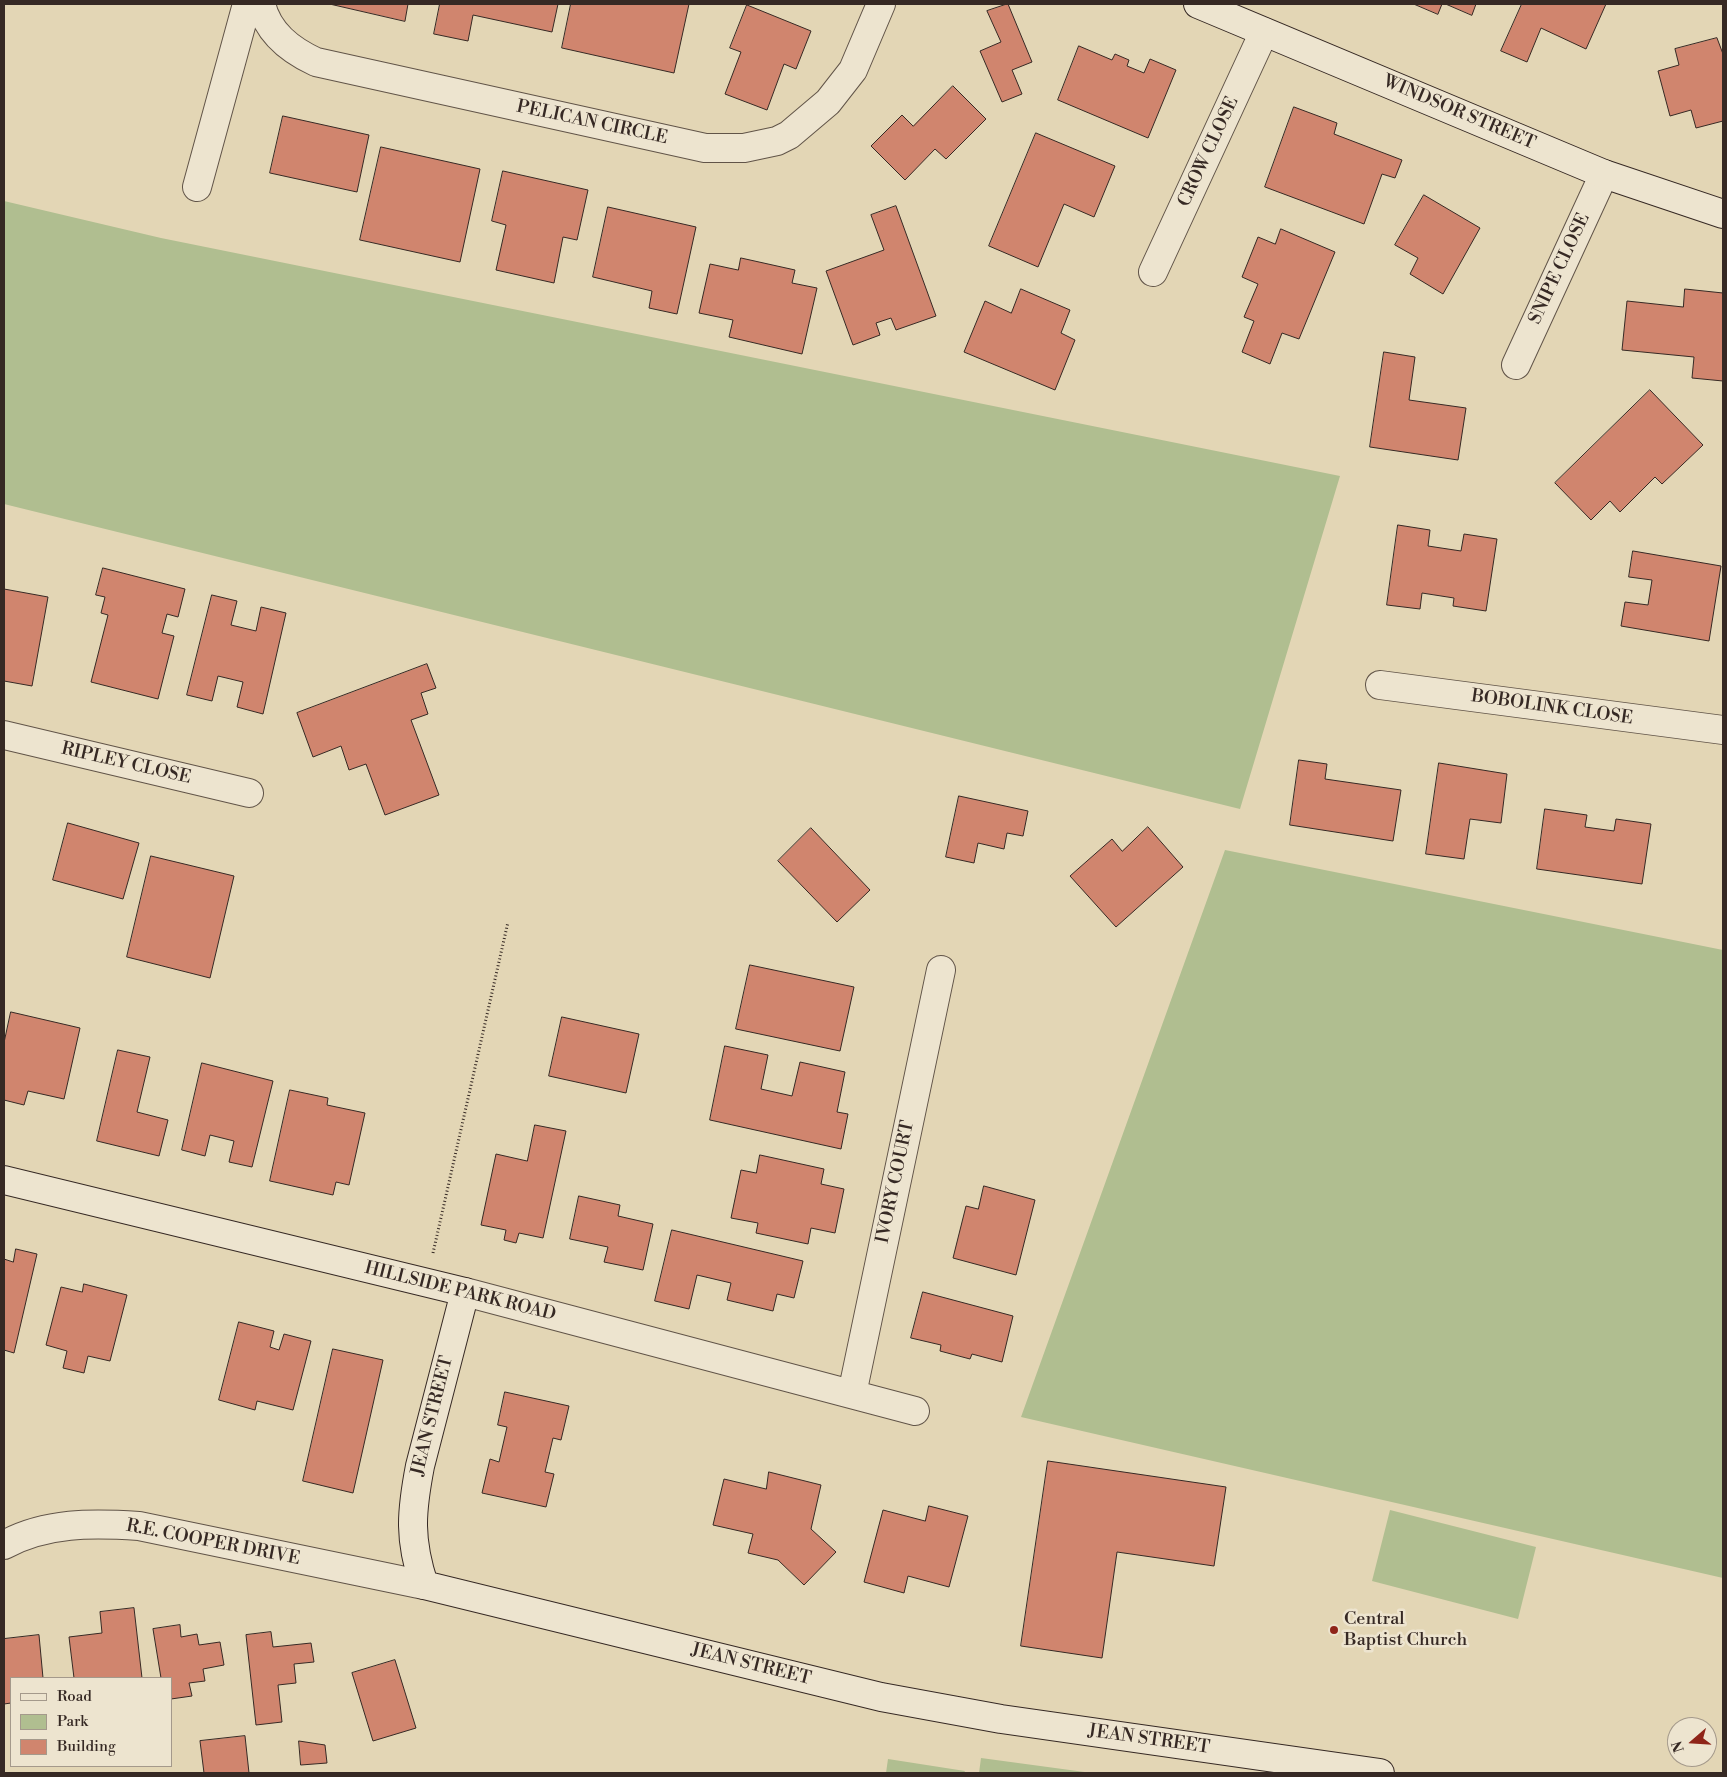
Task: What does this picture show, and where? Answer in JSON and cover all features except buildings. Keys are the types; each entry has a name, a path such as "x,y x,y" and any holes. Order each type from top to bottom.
{"street":[{"path":"197,187 247,4"},
{"name":"PELICAN CIRCLE","path":"261,4 271,27 280,39 297,53 316,62 652,137 705,148 727,149 751,147 777,141 789,135 816,114 853,70 881,4"},
{"name":"WINDSOR STREET","path":"1198,4 1604,174 1723,214"},
{"name":"CROW CLOSE","path":"1153,272 1264,32"},
{"name":"SNIPE CLOSE","path":"1516,365 1604,174"},
{"name":"BOBOLINK CLOSE","path":"1380,685 1723,730"},
{"name":"RIPLEY CLOSE","path":"4,735 249,793"},
{"name":"IVORY COURT","path":"852,1394 941,970"},
{"name":"HILLSIDE PARK ROAD","path":"4,1180 465,1292 915,1410"},
{"name":"JEAN STREET","path":"465,1292 424,1447 414,1495 411,1526 415,1558 424,1585 881,1697 1001,1719 1380,1773"},
{"name":"R.E. COOPER DRIVE","path":"4,1545 15,1539 54,1527 104,1524 139,1526 424,1585"}],"path":[{"path":"426,1283 508,922"}],"green space":[{"path":"4,201 161,238 1340,476 1240,809 4,504"},
{"path":"1225,850 1723,950 1723,1578 1021,1417"},
{"path":"1390,1510 1536,1547 1518,1619 1372,1581"},
{"path":"981,1758 1092,1773 979,1773"},
{"path":"888,1759 965,1771 964,1773 886,1773"}],"place":[{"name":"Central Baptist Church","path":"1334,1630"}]}
